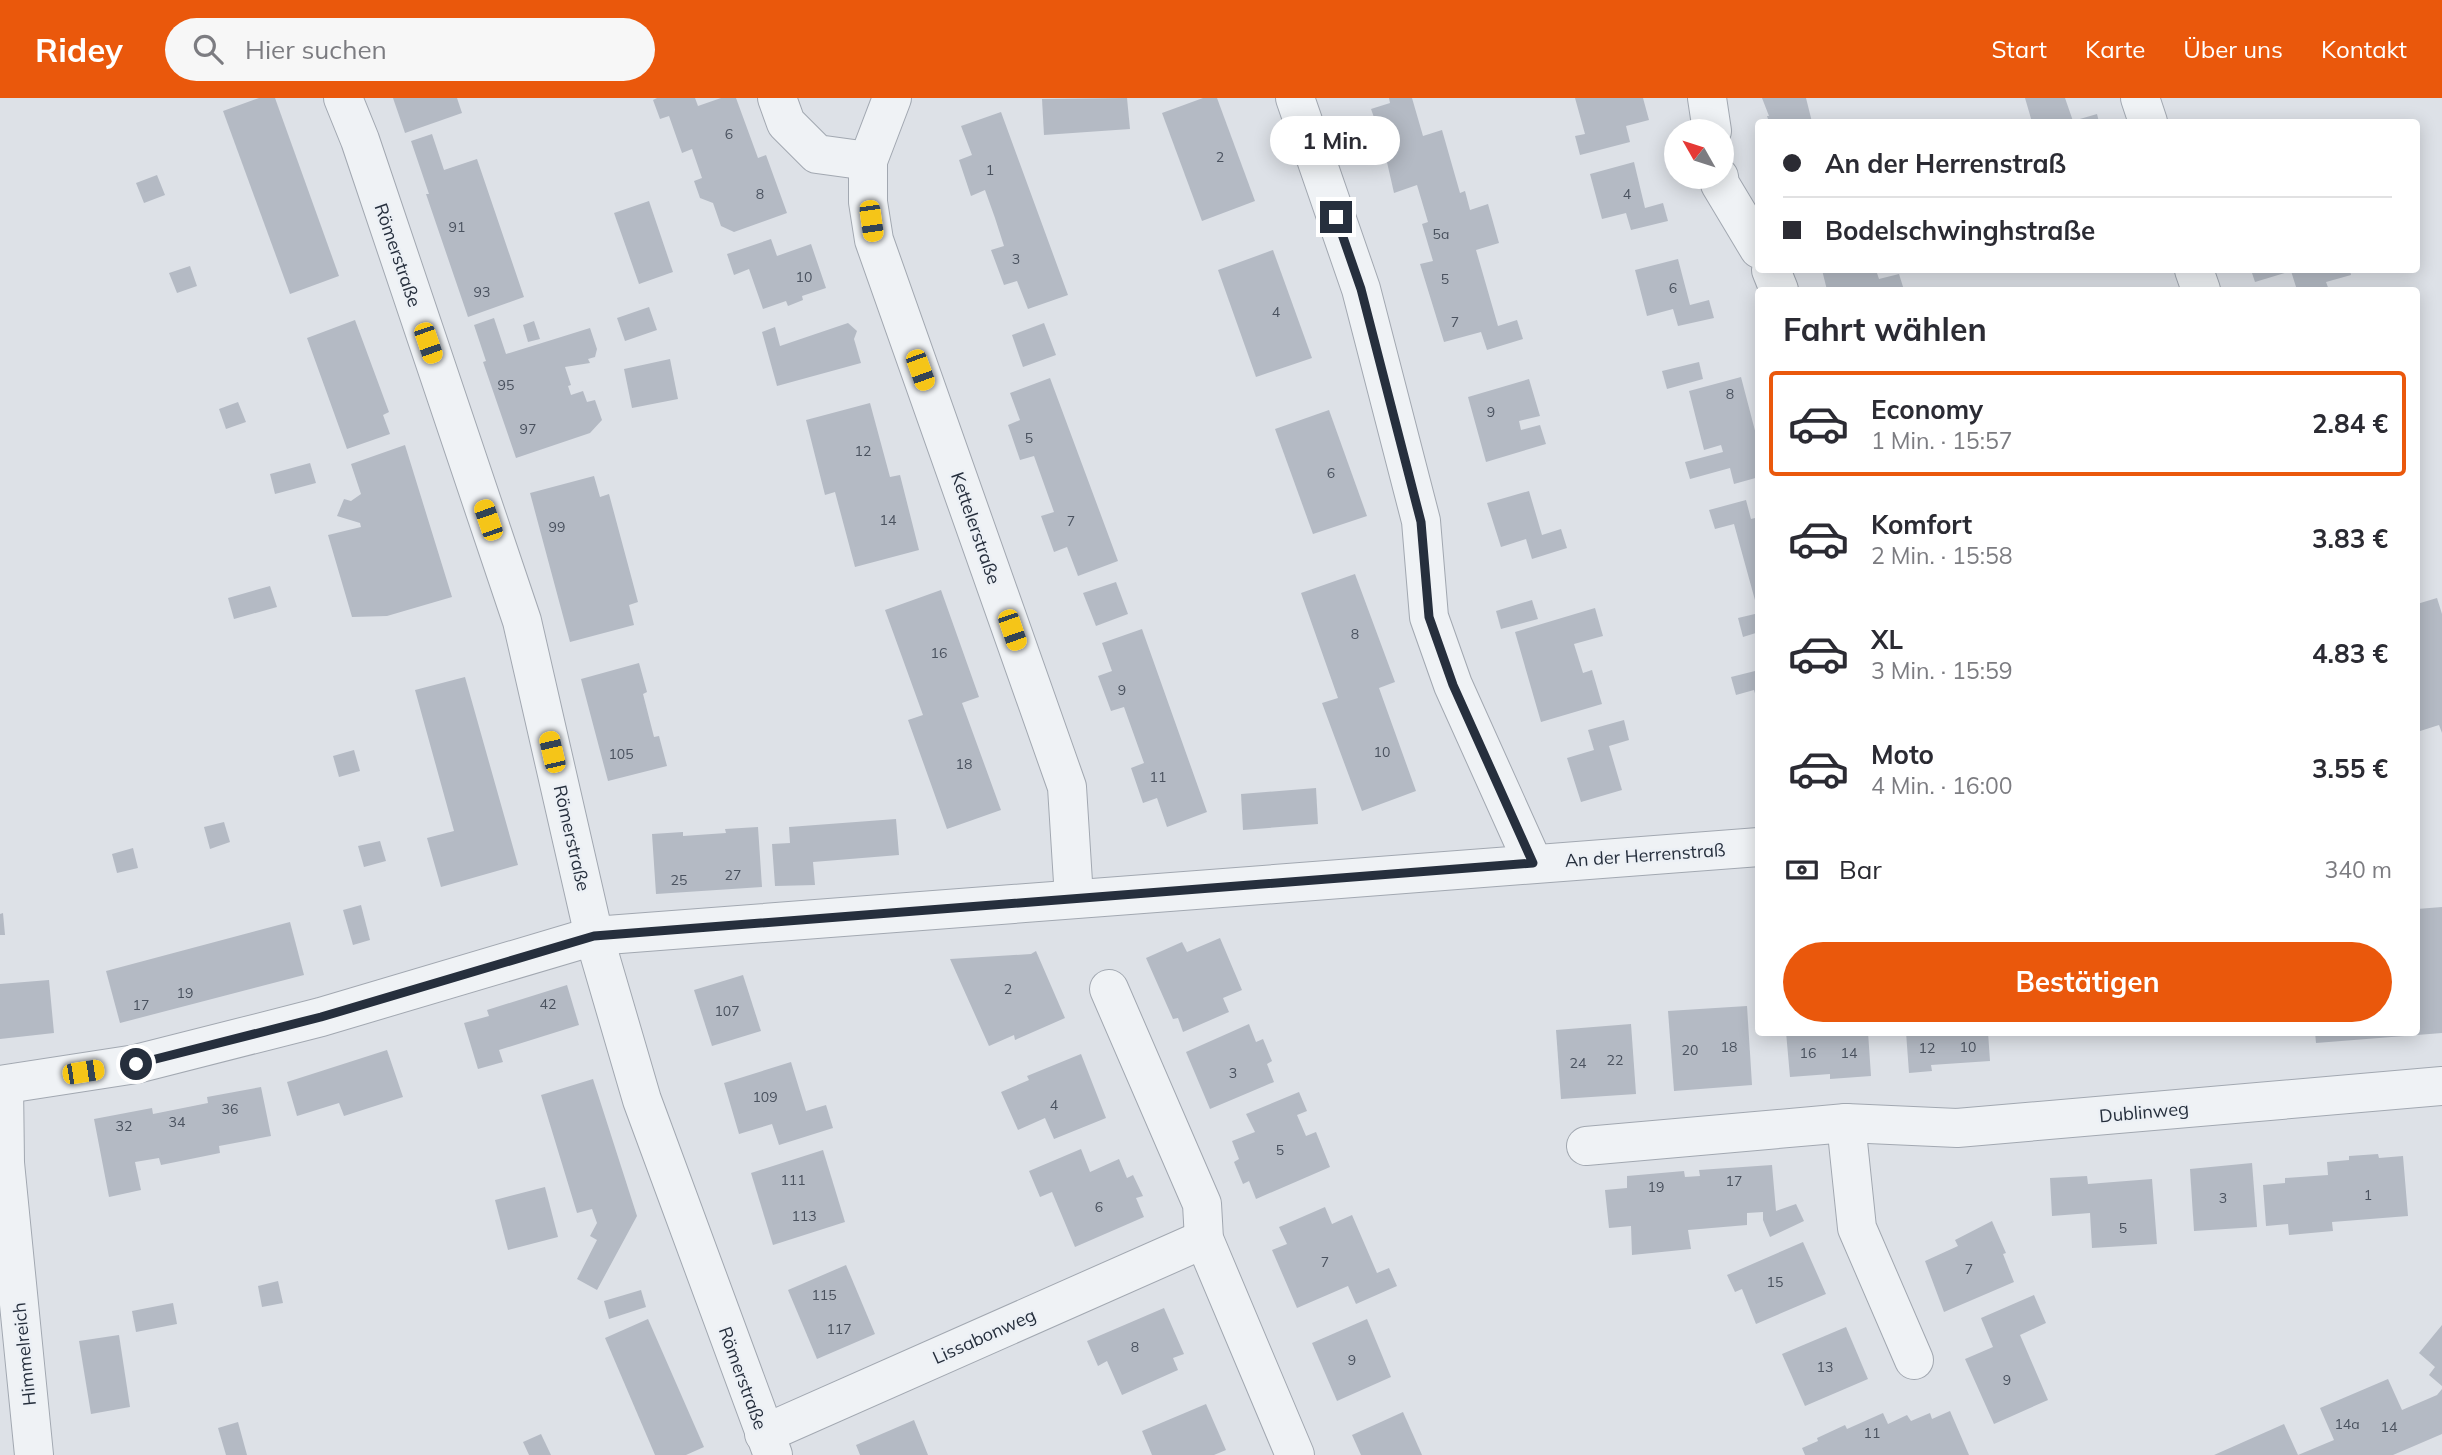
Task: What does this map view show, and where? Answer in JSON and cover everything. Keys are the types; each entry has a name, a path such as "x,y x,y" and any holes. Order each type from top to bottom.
{"street":[{"name":"Römerstraße","path":"343,98 360,140 522,621 594,936 642,1100 769,1444"},
{"path":"777,98 786,123 817,154 868,161"},
{"name":"Kettelerstraße","path":"892,98 868,161 868,202 874,240 1067,787 1074,898"},
{"path":"1295,98 1361,289 1408,470 1421,522 1429,617 1453,685 1533,863"},
{"path":"1707,98 1710,119"},
{"path":"2140,98 2147,119"},
{"path":"1723,189 1755,242"},
{"name":"An der Herrenstraß","path":"2,1085 136,1064 321,1017 594,936 1755,847"},
{"path":"1109,989 1202,1204 1204,1239 1295,1455"},
{"name":"Himmelreich","path":"2,1085 5,1163 34,1455"},
{"name":"Dublinweg","path":"1586,1146 1846,1123 1957,1128 2442,1086"},
{"path":"1846,1123 1857,1228 1914,1360"},
{"name":"Lissabonweg","path":"769,1444 1204,1239"}],"building":[{"path":"259,98 275,98 339,276 290,294 223,111"},
{"path":"393,98 457,98 462,113 405,133"},
{"path":"695,98 698,106 721,98 736,98 758,158 766,155 787,213 734,232 721,226 713,203 700,198 694,181 702,178 692,149 682,153 669,116 660,119 653,100"},
{"path":"1127,98 1130,129 1044,135 1042,99"},
{"path":"1203,98 1217,98 1255,201 1202,221 1162,113"},
{"path":"1389,98 1412,98 1423,136 1442,130 1460,193 1465,191 1470,210 1488,204 1499,243 1476,250 1498,326 1517,320 1523,339 1487,350 1481,332 1444,342 1420,264 1433,261 1422,224 1428,222 1417,185 1394,193 1384,149 1374,124 1376,123 1371,109 1390,103"},
{"path":"1575,98 1643,98 1649,120 1626,126 1630,142 1580,155 1575,136 1585,134"},
{"path":"1762,98 1806,98 1811,119 1768,119"},
{"path":"2025,98 2065,98 2072,119 2031,119"},
{"path":"1001,112 1068,295 1028,309 1017,281 1004,285 991,250 1004,246 985,190 971,196 959,160 972,155 961,126"},
{"path":"2097,114 2098,119 2080,119"},
{"path":"432,134 444,170 477,159 524,297 468,317 411,141"},
{"path":"1634,162 1645,208 1663,203 1668,221 1631,230 1626,213 1602,219 1590,174"},
{"path":"157,175 165,195 144,203 136,183"},
{"path":"649,201 673,272 639,284 614,213"},
{"path":"771,239 777,256 811,244 826,288 802,296 803,300 788,306 786,301 763,309 749,269 734,275 727,254"},
{"path":"1273,250 1312,358 1256,377 1218,270"},
{"path":"1678,259 1690,305 1709,300 1714,318 1678,326 1673,309 1647,316 1635,270"},
{"path":"190,266 197,286 177,293 169,273"},
{"path":"1823,273 1877,273 1879,279 1899,274 1903,287 1826,287"},
{"path":"2252,273 2284,273 2255,282"},
{"path":"2292,273 2351,273 2326,282 2328,287 2296,287"},
{"path":"649,307 657,330 625,341 617,318"},
{"path":"494,318 506,354 590,328 597,349 595,357 588,359 590,363 565,367 571,395 583,391 587,402 595,400 602,420 590,433 516,458 483,362 486,361 474,325"},
{"path":"355,320 389,412 383,415 390,434 347,449 307,338"},
{"path":"534,321 540,339 528,342 523,325"},
{"path":"848,323 857,331 854,339 861,363 777,386 762,332 775,327 780,346"},
{"path":"1044,323 1056,355 1023,367 1012,335"},
{"path":"670,359 678,399 632,408 624,369"},
{"path":"1699,362 1703,379 1667,389 1662,371"},
{"path":"1741,377 1755,431 1755,478 1734,484 1730,468 1690,479 1685,462 1723,452 1721,445 1704,450 1689,391"},
{"path":"1050,378 1118,561 1078,576 1067,547 1054,552 1041,516 1054,512 1034,456 1020,460 1008,425 1020,420 1010,393"},
{"path":"1529,379 1540,416 1519,421 1521,430 1540,425 1546,444 1486,462 1468,397"},
{"path":"238,402 246,422 226,429 219,409"},
{"path":"870,403 890,477 900,475 919,550 855,567 835,492 825,495 806,420"},
{"path":"1329,410 1367,516 1313,534 1275,429"},
{"path":"405,445 452,597 387,616 352,617 328,535 361,527 360,523 337,516 344,499 351,501 361,494 351,464"},
{"path":"310,463 316,483 275,494 270,474"},
{"path":"594,476 600,497 609,494 638,602 629,605 634,625 570,642 530,493"},
{"path":"1529,491 1542,535 1561,529 1567,548 1532,559 1526,539 1501,547 1487,503"},
{"path":"1746,500 1751,519 1755,518 1755,600 1734,524 1715,529 1709,510"},
{"path":"1355,574 1395,682 1379,688 1416,791 1362,811 1322,703 1338,698 1301,593"},
{"path":"1116,582 1128,614 1096,626 1083,593"},
{"path":"270,586 277,607 234,619 228,598"},
{"path":"941,590 979,697 962,703 1001,810 947,829 908,720 923,715 885,610"},
{"path":"2437,598 2442,614 2442,733 2439,725 2420,731 2420,603"},
{"path":"1532,600 1538,619 1501,629 1496,611"},
{"path":"1595,608 1603,636 1574,644 1583,673 1592,670 1602,704 1541,722 1515,632"},
{"path":"1755,614 1755,633 1743,637 1738,618"},
{"path":"1142,629 1207,812 1167,827 1157,798 1143,803 1131,768 1144,763 1124,707 1111,711 1098,676 1112,671 1102,643"},
{"path":"639,663 647,692 643,694 654,737 659,736 667,766 608,781 581,679"},
{"path":"1755,671 1755,694 1754,690 1736,695 1731,677"},
{"path":"465,677 518,865 441,887 427,838 454,831 415,690"},
{"path":"1624,720 1629,740 1609,746 1622,790 1581,802 1567,758 1594,750 1588,730"},
{"path":"354,750 360,771 339,777 333,756"},
{"path":"1316,788 1318,824 1243,830 1241,794"},
{"path":"896,819 899,855 813,862 815,885 775,886 772,844 790,843 789,827"},
{"path":"224,822 230,842 210,849 204,827"},
{"path":"758,827 762,887 656,894 652,834 683,832 683,836 726,833 725,829"},
{"path":"380,841 386,861 364,867 358,846"},
{"path":"133,848 138,868 117,873 112,854"},
{"path":"361,905 370,940 353,945 343,910"},
{"path":"2442,907 2442,1033 2420,1035 2420,909"},
{"path":"3,913 5,935 0,935 0,914"},
{"path":"290,922 304,975 120,1023 106,971"},
{"path":"1220,938 1242,990 1223,998 1229,1012 1183,1032 1178,1018 1173,1019 1146,958 1182,942 1187,952"},
{"path":"1036,951 1065,1018 1015,1040 1014,1035 989,1046 950,959 1031,954"},
{"path":"743,975 761,1031 712,1046 694,990"},
{"path":"49,980 54,1033 0,1039 0,984"},
{"path":"567,985 579,1025 499,1050 503,1062 478,1069 464,1023 489,1016 487,1010"},
{"path":"1747,1006 1752,1085 1674,1091 1668,1011"},
{"path":"1249,1024 1256,1042 1263,1039 1272,1061 1267,1064 1274,1082 1210,1109 1186,1052"},
{"path":"1631,1024 1636,1094 1561,1099 1556,1030"},
{"path":"1786,1036 1868,1036 1871,1076 1830,1079 1830,1074 1790,1077"},
{"path":"1906,1036 1988,1036 1990,1061 1931,1065 1932,1071 1909,1073"},
{"path":"2315,1036 2404,1036 2316,1043"},
{"path":"387,1050 403,1097 344,1116 339,1103 297,1116 287,1082"},
{"path":"1081,1054 1106,1118 1054,1139 1045,1118 1018,1130 1001,1092 1029,1080 1027,1076"},
{"path":"791,1062 806,1111 826,1105 833,1128 779,1145 772,1124 739,1134 724,1083"},
{"path":"593,1079 637,1216 597,1290 577,1279 597,1240 590,1236 597,1223 592,1209 577,1213 541,1095"},
{"path":"261,1087 271,1136 219,1146 220,1153 161,1165 159,1158 135,1162 141,1190 109,1197 94,1119 152,1108 153,1114 208,1103 207,1097"},
{"path":"1299,1092 1307,1111 1297,1115 1306,1136 1316,1132 1330,1167 1256,1199 1249,1181 1243,1184 1234,1162 1239,1159 1232,1141 1255,1132 1246,1114"},
{"path":"1081,1149 1090,1172 1119,1159 1127,1178 1133,1175 1143,1196 1136,1198 1144,1217 1075,1247 1052,1192 1040,1197 1029,1171"},
{"path":"823,1150 845,1222 773,1245 751,1173"},
{"path":"2378,1154 2379,1158 2403,1156 2408,1216 2332,1222 2333,1231 2289,1235 2288,1224 2266,1226 2263,1185 2285,1183 2285,1178 2328,1175 2327,1162 2349,1160 2349,1156"},
{"path":"2252,1163 2257,1227 2194,1231 2190,1169"},
{"path":"1772,1165 1776,1211 1796,1204 1804,1221 1770,1237 1763,1220 1763,1212 1747,1213 1747,1225 1688,1230 1691,1249 1632,1255 1631,1226 1609,1228 1605,1190 1627,1188 1627,1176 1684,1171 1685,1177 1700,1176 1699,1170"},
{"path":"2087,1176 2088,1184 2152,1179 2157,1244 2092,1248 2090,1213 2052,1216 2050,1178"},
{"path":"545,1187 558,1237 508,1250 495,1200"},
{"path":"1325,1207 1332,1224 1352,1215 1377,1273 1389,1268 1397,1286 1356,1304 1348,1286 1297,1308 1272,1250 1287,1244 1279,1227"},
{"path":"1992,1221 2006,1253 2003,1254 2014,1282 1944,1312 1925,1261 1958,1246 1955,1240"},
{"path":"1803,1242 1826,1294 1756,1324 1742,1289 1735,1292 1727,1275"},
{"path":"846,1265 875,1334 817,1359 788,1290"},
{"path":"278,1281 283,1303 262,1307 258,1286"},
{"path":"641,1290 646,1307 609,1319 604,1301"},
{"path":"2034,1295 2046,1323 2020,1335 2048,1400 1994,1424 1965,1359 1993,1347 1981,1318"},
{"path":"173,1303 177,1324 136,1332 132,1311"},
{"path":"1164,1308 1184,1354 1173,1358 1178,1370 1122,1395 1107,1361 1098,1366 1087,1341"},
{"path":"648,1319 704,1447 686,1455 655,1455 605,1338"},
{"path":"1367,1319 1391,1377 1337,1401 1312,1343"},
{"path":"2442,1325 2442,1386 2429,1375 2435,1367 2419,1353"},
{"path":"1846,1327 1868,1379 1805,1406 1782,1354"},
{"path":"119,1335 130,1407 91,1414 79,1341"},
{"path":"2388,1379 2402,1410 2437,1395 2442,1389 2442,1434 2393,1455 2298,1455 2334,1440 2320,1408"},
{"path":"1206,1404 1226,1450 1214,1455 1152,1455 1142,1431"},
{"path":"1950,1411 1969,1455 1805,1455 1802,1448 1845,1425 1847,1429 1883,1413 1888,1424 1907,1415 1911,1421 1930,1413 1932,1419"},
{"path":"1403,1412 1422,1455 1361,1455 1352,1435"},
{"path":"914,1420 928,1455 860,1455 856,1445"},
{"path":"238,1422 247,1455 226,1455 218,1428"},
{"path":"2284,1424 2298,1455 2214,1455"},
{"path":"541,1434 551,1455 529,1455 523,1442"}],"route":[{"path":"136,1064 321,1017 594,936 1533,863 1453,685 1429,617 1421,522 1361,289 1336,217"}]}
